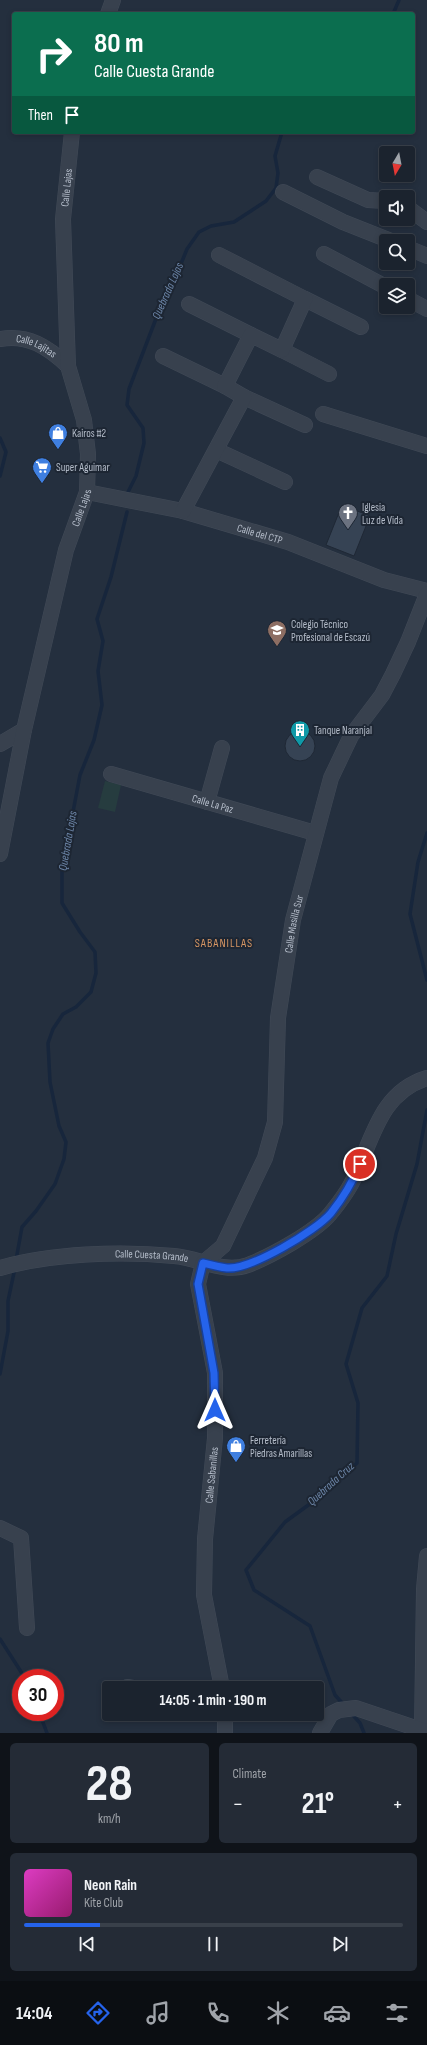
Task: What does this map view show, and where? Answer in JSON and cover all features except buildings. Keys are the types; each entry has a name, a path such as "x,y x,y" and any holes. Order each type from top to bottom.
{"street":[{"path":"109,12 113,0"},
{"name":"Calle Lajas","path":"0,854 24,730 66,550 87,492 88,454 84,420 68,366 63,219 72,134"},
{"path":"317,177 368,200 379,201"},
{"path":"283,192 343,222 379,236"},
{"path":"415,213 427,222"},
{"path":"415,251 427,256"},
{"path":"324,254 379,283"},
{"path":"220,255 361,327"},
{"path":"282,350 304,299"},
{"path":"415,303 427,309"},
{"path":"189,304 329,374"},
{"path":"225,386 251,335"},
{"name":"Calle Lajitas","path":"0,339 14,337 33,342 53,351 68,366"},
{"path":"163,356 225,386 244,397 305,425"},
{"path":"183,511 244,397"},
{"path":"323,414 427,446"},
{"path":"216,450 285,482"},
{"name":"Calle del CTP","path":"87,492 183,511 288,542 384,580 427,593"},
{"name":"Calle Masilla Sur","path":"203,1263 223,1246 264,1158 275,1122 278,1018 293,920 315,833 331,778 351,736 382,695 393,674 427,593"},
{"path":"0,744 24,730"},
{"path":"206,802 222,748"},
{"name":"Calle La Paz","path":"111,774 315,833"},
{"name":"Calle Cuesta Grande","path":"0,1268 21,1262 60,1257 111,1255 176,1256 228,1268 248,1265 312,1230 330,1214 355,1178 377,1121 392,1100 412,1082 427,1078"},
{"name":"Calle Sabanillas","path":"203,1263 198,1284 214,1373 215,1417 215,1438 205,1539 204,1595 221,1681"},
{"path":"0,1528 21,1538 27,1628"},
{"path":"320,1733 331,1714 339,1710 356,1708 425,1732 424,1589 427,1556"},
{"path":"225,1721 225,1733"}],"green space":[{"path":"105,781 121,785 115,812 98,808"}],"waterway":[{"name":"Quebrada Lajas","path":"394,12 399,0"},
{"name":"Quebrada Lajas","path":"128,492 136,476 144,443 143,428 127,405 129,389 162,303 176,276 187,249 199,232 211,226 234,222 266,201 276,188 278,173 275,156 281,134"},
{"path":"0,438 6,452 0,476"},
{"name":"Quebrada Lajas","path":"16,1260 22,1227 36,1211 55,1184 64,1159 66,1142 59,1126 50,1082 48,1043 53,1029 63,1014 76,1007 91,992 96,973 95,952 80,932 62,903 62,870 80,775 94,740 102,705 98,671 103,641 97,619 111,577 127,512"},
{"name":"Quebrada Cruz","path":"427,833 418,862 410,914 427,980"},
{"name":"Quebrada Cruz","path":"344,1705 335,1695 310,1626 254,1590 246,1570 285,1522 318,1498 357,1463 358,1403 346,1364 362,1308 387,1276 396,1234 417,1164 427,1110"},
{"name":"Quebrada Lajas","path":"0,1374 8,1331 8,1301 15,1268"},
{"name":"Quebrada Lajas","path":"0,1639 19,1669"},
{"name":"Quebrada Cruz","path":"351,1713 360,1723 364,1733"},
{"name":"Quebrada Lajas","path":"42,1721 47,1733"}],"place":[{"name":"Kairos #2","path":"58,450"},
{"name":"Super Aguimar","path":"42,484"},
{"name":"Iglesia Luz de Vida","path":"348,530"},
{"name":"Colegio Técnico Profesional de Escazú","path":"277,647"},
{"name":"Tanque Naranjal","path":"300,747"},
{"name":"Ferretería Piedras Amarillas","path":"236,1463"}],"district":[{"name":"SABANILLAS","path":"224,943"}],"route":[{"path":"215,1410 214,1373 198,1284 203,1263 228,1268 248,1265 312,1230 330,1214 355,1178 360,1164"}]}
